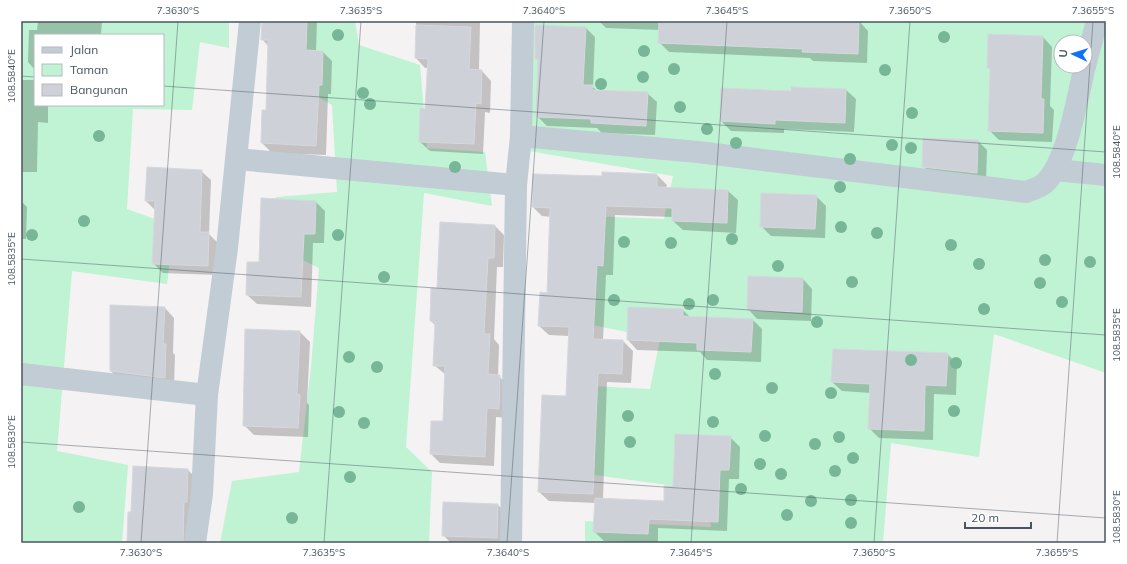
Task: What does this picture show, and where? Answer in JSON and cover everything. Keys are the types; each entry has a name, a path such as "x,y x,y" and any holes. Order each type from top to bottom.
{"street":[{"path":"195,543 202,494 207,395 237,159 250,21"},
{"path":"511,543 516,185 521,136 523,21"},
{"path":"1093,34 1096,21"},
{"path":"521,136 698,152 1026,192 1044,184 1055,170 1064,147 1083,74"},
{"path":"237,159 516,185"},
{"path":"1055,170 1106,175"},
{"path":"21,374 207,395"}],"green space":[{"path":"21,21 229,21 229,48 200,42 192,110 133,109 127,209 174,226 167,284 72,271 57,451 128,465 122,543 21,543"},
{"path":"294,21 355,21 359,45 420,65 427,148 485,152 492,206 424,193 406,447 432,472 429,543 220,543 232,481 299,472 311,367 319,268 270,244 276,197 337,192 332,105 284,77"},
{"path":"516,21 1106,21 1106,373 994,334 979,457 891,443 883,543 585,543 585,521 711,527 704,490 587,474 591,386 650,389 660,339 583,323 590,216 664,219 673,176 512,148"}],"building":[{"path":"262,21 307,21 306,50 323,51 322,85 319,85 316,146 261,143 262,110 266,110 268,40 261,40"},
{"path":"659,21 859,21 858,54 802,52 803,49 658,43"},
{"path":"416,25 471,27 469,69 482,70 481,104 476,103 474,144 419,142 420,108 425,109 428,59 415,58"},
{"path":"535,25 586,27 583,85 593,85 592,90 648,92 646,126 591,123 591,119 536,117 538,59 535,59"},
{"path":"988,34 1043,36 1041,99 1044,99 1043,133 988,131 990,68 987,68"},
{"path":"791,87 846,89 845,123 775,120 775,124 720,121 721,88 791,91"},
{"path":"923,138 978,140 977,173 922,167"},
{"path":"147,167 202,170 200,232 209,232 208,266 152,264 155,201 145,201"},
{"path":"602,172 657,174 657,187 728,190 727,223 672,221 672,208 606,206 603,266 597,265 593,339 623,340 622,374 598,373 593,494 538,492 542,395 566,396 569,327 538,326 540,292 547,293 550,208 532,207 533,174 602,176"},
{"path":"761,193 817,195 815,229 760,227"},
{"path":"261,198 316,201 315,234 304,234 301,297 246,295 247,262 259,262"},
{"path":"440,222 495,225 494,258 488,258 484,334 490,334 488,374 500,375 499,409 487,408 485,457 430,454 431,421 443,421 445,366 433,366 435,322 430,321 431,288 437,288"},
{"path":"748,276 803,278 802,312 747,310"},
{"path":"110,305 165,307 163,344 166,344 165,378 110,371"},
{"path":"628,307 683,309 683,316 753,319 751,352 697,350 697,343 627,340"},
{"path":"245,329 300,331 297,394 300,395 298,428 243,426"},
{"path":"833,349 948,353 946,386 925,385 924,431 868,429 870,384 831,382"},
{"path":"675,434 731,436 729,470 720,470 718,522 649,519 648,534 593,532 595,498 664,501 664,486 673,486"},
{"path":"133,466 188,469 187,502 184,502 183,543 127,543 128,512 131,512"},
{"path":"443,502 498,504 497,538 442,536"}]}
